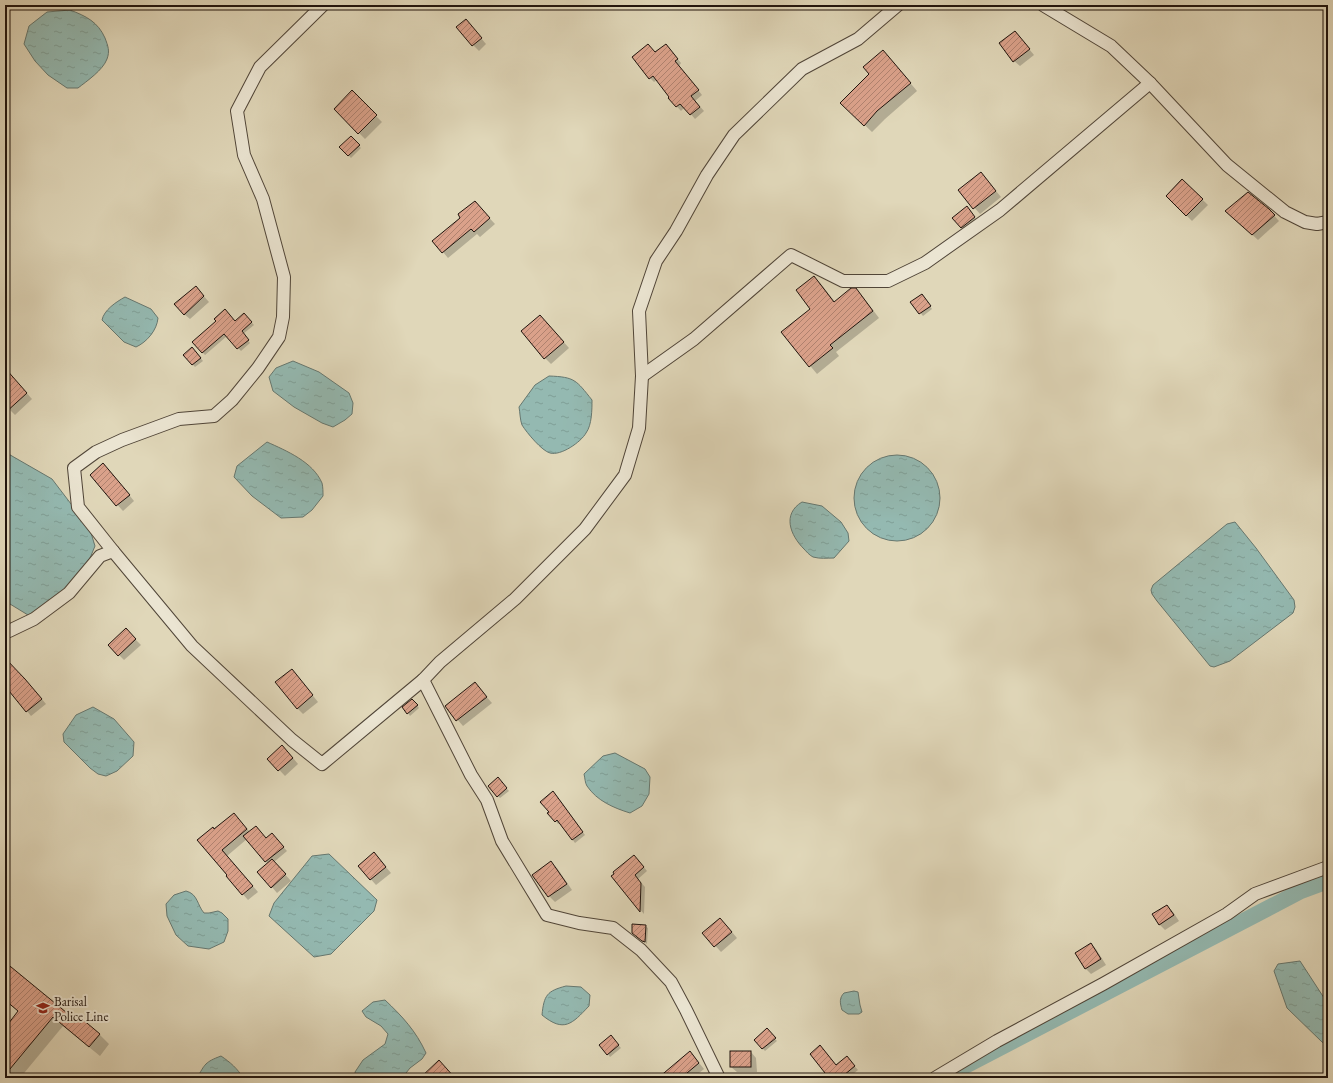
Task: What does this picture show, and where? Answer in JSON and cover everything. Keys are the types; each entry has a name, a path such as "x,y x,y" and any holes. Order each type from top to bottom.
{"street":[{"path":"323,5 260,67 237,111 244,155 263,199 284,277 283,317 279,337 258,368 232,400 214,416 179,419 122,440 96,452 74,468 78,506 113,551 192,646 292,740 322,764 423,680 440,662 515,599 585,529 625,475 639,428 642,376 639,310 656,261 676,231 707,175 734,135 802,69 858,39 898,5"},
{"path":"1043,5 1111,46 1150,83 1227,165 1285,212 1305,222 1317,224 1328,222"},
{"path":"642,376 694,339 791,256 843,281 888,281 925,263 1000,210 1150,83"},
{"path":"5,631 9,631 34,620 69,593 100,556 113,551"},
{"path":"423,680 471,775 487,800 502,840 547,915 580,923 613,928 640,950 670,982 686,1010 719,1078"},
{"path":"935,1078 997,1041 1103,984 1227,914 1255,894 1328,867"}],"water":[{"path":"70,10 91,20 99,28 105,38 108,48 107,59 102,67 78,88 67,88 48,75 35,61 24,44 29,26 47,12"},
{"path":"125,297 151,309 158,318 156,327 151,335 136,347 124,342 102,320 105,313 114,304"},
{"path":"293,361 319,372 349,393 353,403 352,414 333,427 322,423 294,407 273,391 269,377 276,368"},
{"path":"549,376 564,377 574,381 592,400 591,421 586,433 570,448 554,453 547,452 543,449 527,432 521,423 519,407 535,385"},
{"path":"267,442 291,453 306,463 318,476 322,483 323,496 312,510 303,517 281,518 252,496 234,477 237,466"},
{"path":"5,452 52,479 84,521 91,533 95,546 90,558 61,595 39,610 28,615 10,604 5,599"},
{"path":"897,455 913,458 921,462 933,474 937,482 940,498 937,514 933,522 921,534 913,538 897,541 881,538 873,534 861,522 857,514 854,498 857,482 861,474 873,462 881,458"},
{"path":"802,502 822,506 841,522 848,533 849,541 834,558 813,557 804,549 795,537 790,525 790,518 792,512"},
{"path":"1235,522 1294,600 1295,607 1293,613 1230,661 1214,667 1210,666 1157,601 1151,590 1153,585 1227,524"},
{"path":"93,707 114,719 134,742 133,756 117,771 106,776 98,774 90,768 64,742 63,734 76,715"},
{"path":"615,753 645,769 650,777 649,794 642,806 630,813 618,809 601,800 591,791 585,782 584,774 603,756"},
{"path":"329,854 377,900 374,911 331,954 314,957 269,916 274,903 312,856"},
{"path":"186,891 190,892 195,897 204,913 218,911 228,919 228,931 224,942 209,949 188,946 176,935 167,916 166,904 174,895"},
{"path":"1300,961 1328,1004 1328,1046 1287,1008 1274,971 1278,964"},
{"path":"566,986 581,987 590,995 589,1006 572,1022 562,1025 556,1024 542,1015 545,998 551,992"},
{"path":"854,991 858,992 862,1012 859,1014 848,1014 842,1010 840,1003 842,995 844,993"},
{"path":"385,1000 408,1024 426,1053 422,1059 410,1068 402,1078 356,1078 355,1072 363,1060 385,1044 388,1034 381,1026 366,1017 362,1011 373,1002"},
{"path":"221,1056 234,1066 243,1078 197,1078 206,1064"}],"building":[{"path":"466,19 482,38 472,46 456,27"},
{"path":"1015,31 1030,49 1013,62 999,43"},
{"path":"648,44 655,52 666,44 678,59 675,61 699,90 691,96 700,107 690,115 680,104 676,107 653,76 649,79 632,57"},
{"path":"883,50 911,83 877,111 864,126 840,103 869,74 863,67"},
{"path":"352,90 377,115 358,134 334,109"},
{"path":"351,136 360,145 348,156 339,147"},
{"path":"981,172 996,191 973,209 958,190"},
{"path":"1182,179 1203,199 1186,216 1166,196"},
{"path":"1248,192 1275,215 1252,235 1225,211"},
{"path":"475,201 490,218 474,232 471,229 442,253 432,241 460,218 458,214"},
{"path":"967,206 975,217 961,228 952,218"},
{"path":"814,276 834,302 851,288 856,288 873,311 830,345 833,348 809,367 781,332 810,309 796,290"},
{"path":"196,286 204,296 184,315 174,304"},
{"path":"922,294 931,306 919,314 910,302"},
{"path":"225,309 235,321 244,313 252,322 242,331 249,340 237,349 224,334 202,353 192,342 216,321 214,319"},
{"path":"540,315 564,342 544,359 521,331"},
{"path":"192,347 201,358 192,365 183,355"},
{"path":"5,368 27,393 5,413"},
{"path":"103,463 130,495 116,506 90,475"},
{"path":"126,628 136,639 118,656 108,645"},
{"path":"5,658 42,699 26,712 5,686"},
{"path":"292,669 313,695 297,709 275,682"},
{"path":"475,682 487,697 456,721 445,706"},
{"path":"412,699 418,705 407,714 402,707"},
{"path":"282,745 293,758 278,771 267,759"},
{"path":"498,777 507,788 497,797 488,786"},
{"path":"553,791 583,832 572,840 557,820 555,822 547,813 549,812 540,802"},
{"path":"234,813 247,829 222,850 253,886 242,895 197,840"},
{"path":"256,826 266,838 272,833 284,847 265,862 243,836"},
{"path":"374,852 386,867 370,880 358,866"},
{"path":"634,855 644,867 635,875 641,883 640,912 611,876 614,874 613,872"},
{"path":"272,859 286,874 271,888 257,872"},
{"path":"551,861 567,884 548,897 532,875"},
{"path":"1167,905 1174,915 1159,925 1152,914"},
{"path":"720,918 732,932 714,947 702,933"},
{"path":"632,924 646,925 645,942 632,933"},
{"path":"1091,943 1101,959 1085,969 1075,953"},
{"path":"5,962 78,1022 81,1018 100,1034 89,1047 53,1017 5,1075 5,1028 18,1011 5,1000"},
{"path":"767,1028 776,1038 762,1049 754,1040"},
{"path":"611,1035 619,1045 607,1055 599,1045"},
{"path":"820,1045 836,1065 847,1056 855,1066 844,1075 846,1078 819,1078 825,1073 810,1054"},
{"path":"690,1051 699,1063 681,1078 658,1078"},
{"path":"730,1051 751,1051 751,1067 730,1067"},
{"path":"439,1060 455,1078 420,1078"}],"waterway":[{"path":"948,1075 1301,891 1328,881"}],"place":[{"name":"Barisal Police Line","path":"43,1008"}]}
